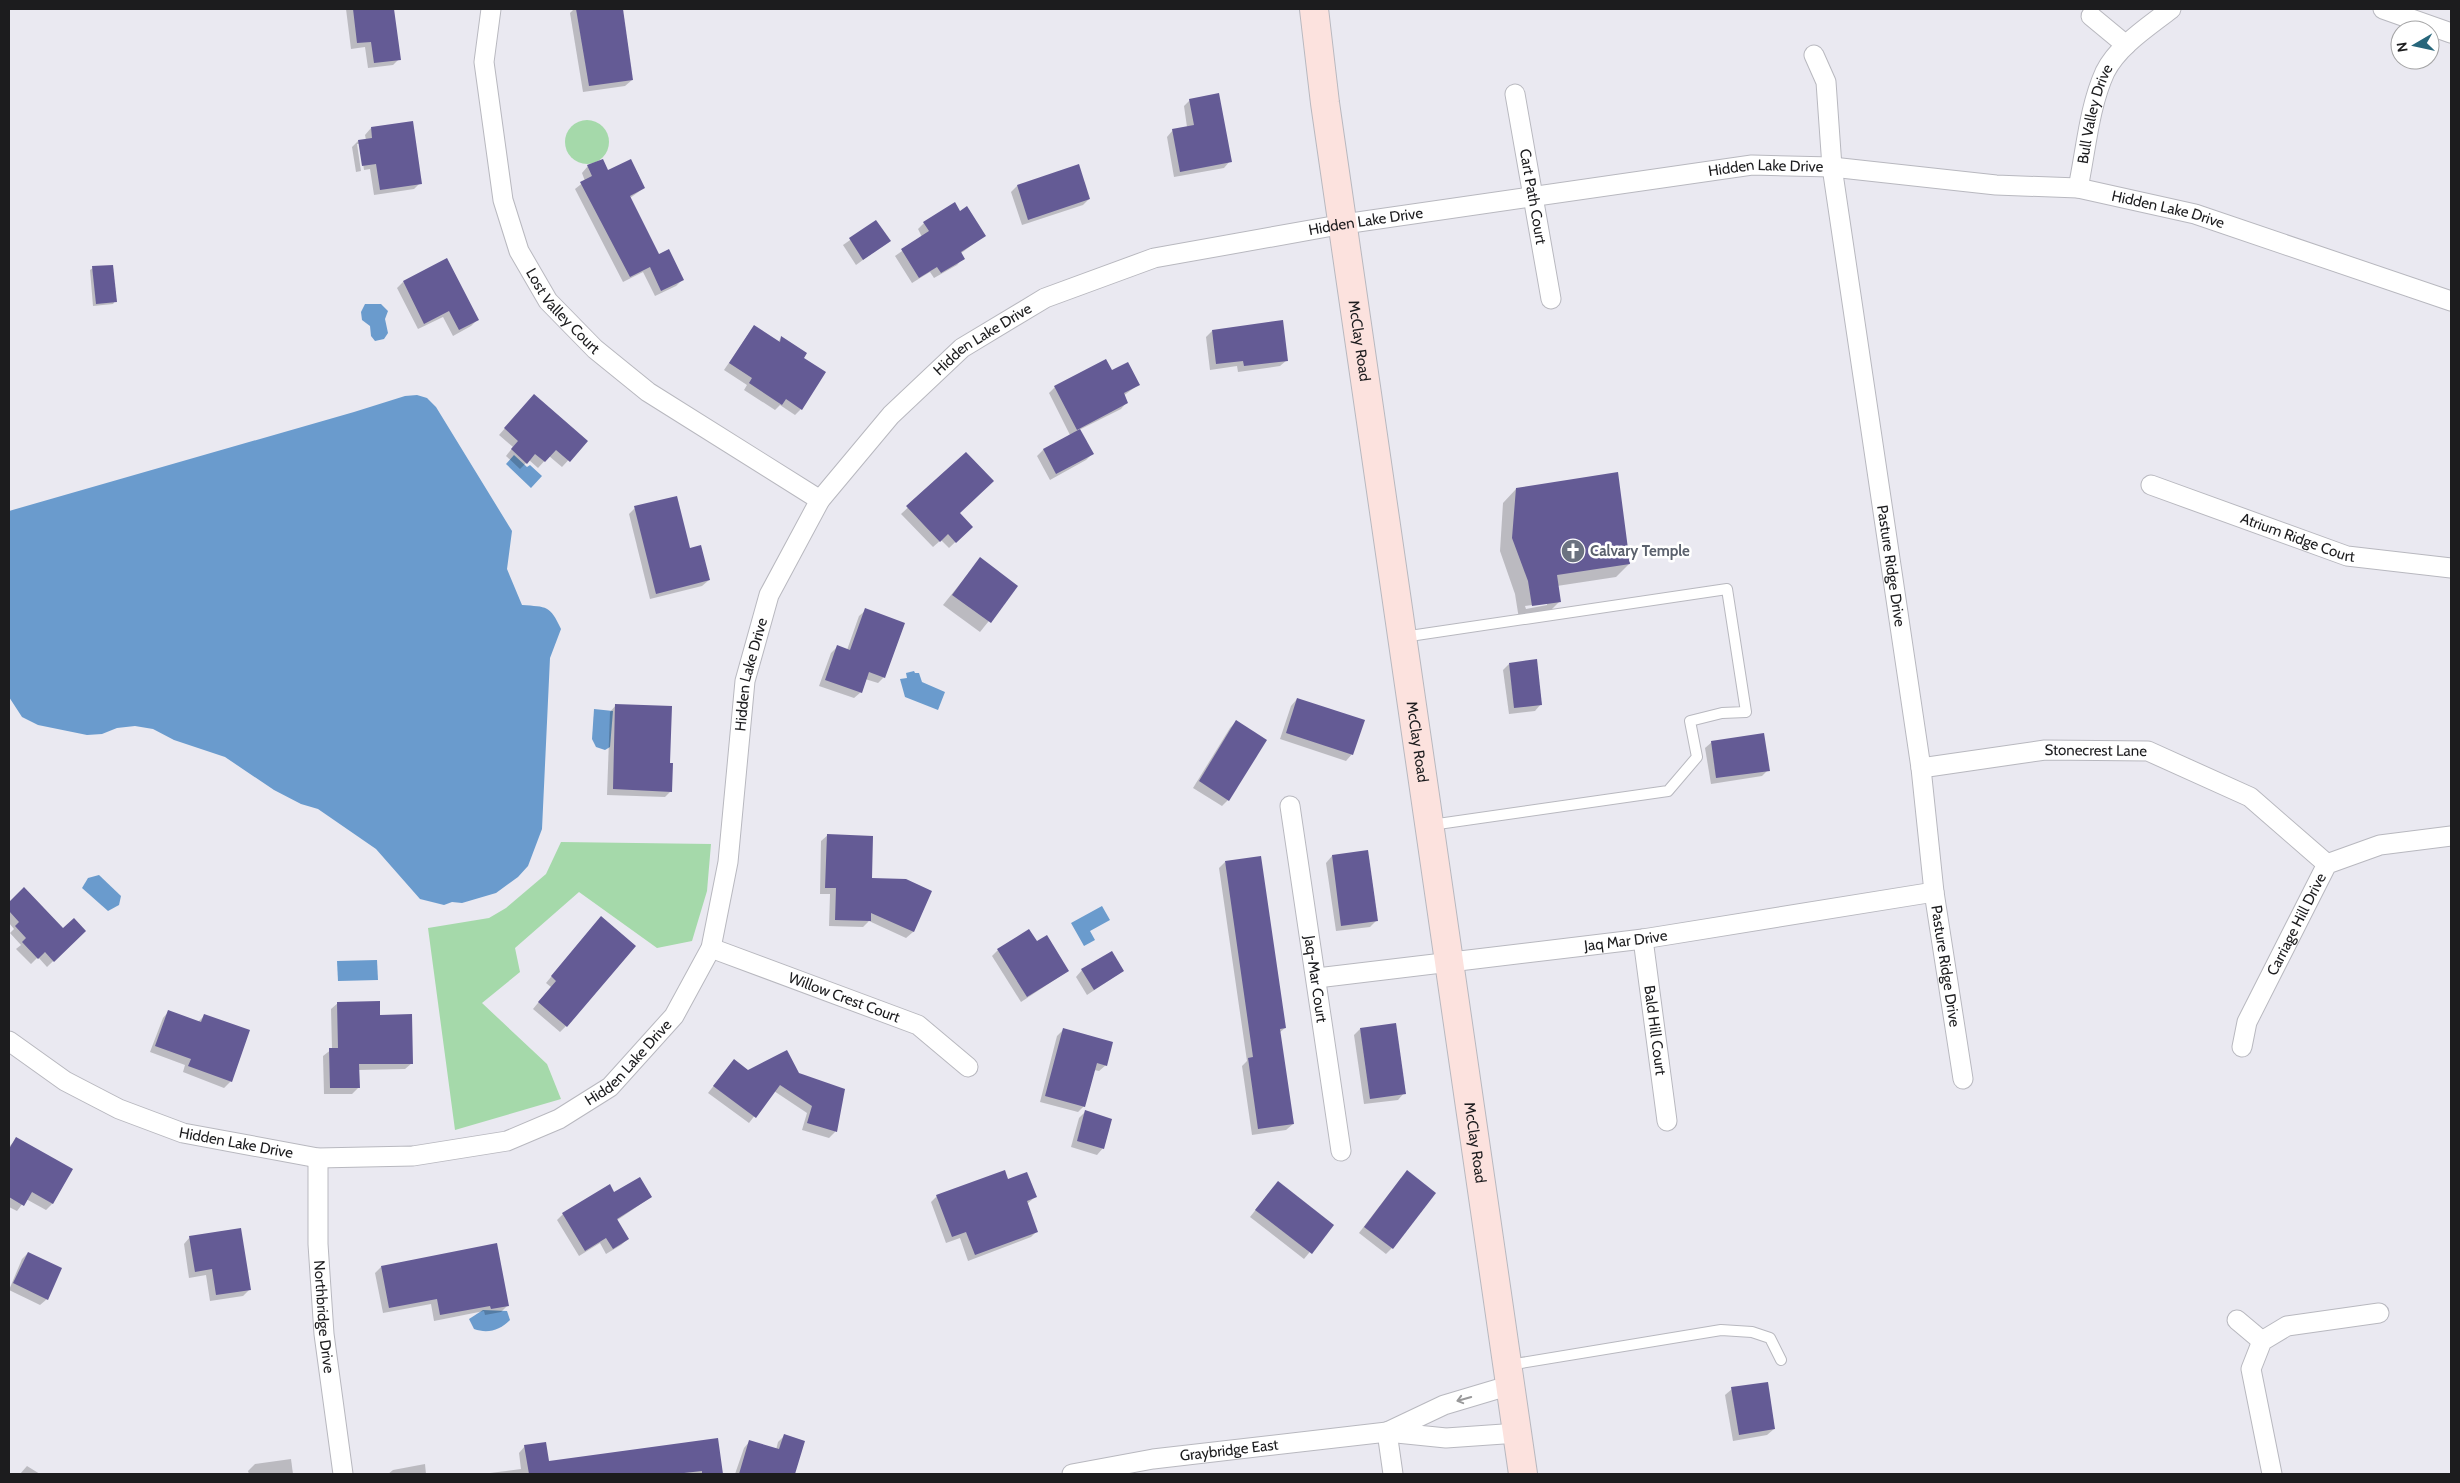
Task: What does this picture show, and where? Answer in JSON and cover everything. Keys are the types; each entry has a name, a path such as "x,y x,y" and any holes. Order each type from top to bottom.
{"main road":[{"name":"McClay Road","path":"1314,9 1326,104 1523,1474"}],"street":[{"name":"Lost Valley Court","path":"491,9 484,62 503,200 519,251 548,301 595,349 648,392 820,500"},
{"name":"Bull Valley Drive","path":"2078,188 2094,107 2106,72 2126,45 2170,9"},
{"path":"2383,9 2451,33"},
{"path":"2091,16 2126,45"},
{"name":"Pasture Ridge Drive","path":"1814,55 1826,82 1832,167 1921,768 1934,892 1964,1079"},
{"name":"Cart Path Court","path":"1515,94 1535,198 1551,299"},
{"name":"Hidden Lake Drive","path":"9,1041 65,1081 119,1109 183,1133 318,1158 413,1156 507,1141 559,1119 610,1087 674,1016 711,948 728,862 744,681 769,595 820,500 890,415 962,348 1045,298 1154,258 1344,224 1535,198 1752,165 1832,167 1996,185 2078,188 2195,214 2451,301"},
{"name":"Atrium Ridge Court","path":"2151,485 2348,556 2451,568"},
{"name":"Stonecrest Lane","path":"1921,768 2045,750 2148,751 2250,797 2327,864"},
{"name":"Jaq-Mar Court","path":"1290,806 1317,978 1341,1151"},
{"name":"Carriage Hill Drive","path":"2242,1047 2247,1022 2327,864 2380,845 2451,836"},
{"name":"Jaq Mar Drive","path":"1317,978 1450,964 1643,939 1934,892"},
{"name":"Bald Hill Court","path":"1643,939 1668,1121"},
{"name":"Willow Crest Court","path":"711,948 918,1026 968,1067"},
{"name":"Northbridge Drive","path":"318,1158 318,1244 324,1334 343,1474"},
{"path":"2272,1474 2251,1369 2262,1341 2287,1326 2379,1313"},
{"path":"2237,1320 2262,1341"},
{"name":"Graybridge East","path":"1387,1432 1509,1375"},
{"path":"1387,1432 1394,1474"},
{"name":"Graybridge East","path":"1072,1474 1153,1459 1387,1432 1446,1438 1518,1433"}],"lane":[{"path":"1403,637 1727,589 1746,712 1722,713 1690,721 1697,757 1668,792 1430,825"},
{"path":"1509,1375 1721,1330 1752,1332 1770,1338 1781,1360"}],"green space":[{"path":"587,120 599,124 605,130 609,142 605,154 599,160 587,164 575,160 569,154 565,142 569,130 575,124"},
{"path":"561,842 711,844 707,891 692,941 657,948 579,892 515,948 520,972 482,1003 547,1064 561,1099 455,1130 428,928 489,918 506,908 546,874"}],"water":[{"path":"365,304 381,304 388,311 385,319 388,333 384,339 375,341 371,336 370,326 362,320 361,312"},
{"path":"417,395 427,398 436,407 512,531 507,569 522,605 547,609 554,615 561,629 550,658 542,829 528,866 518,877 496,893 462,903 452,902 444,905 420,899 376,849 318,809 301,804 274,790 225,757 174,740 153,729 135,726 117,728 102,734 87,735 38,725 22,717 9,697 9,511 405,396"},
{"path":"514,455 527,467 530,465 542,476 531,488 506,464"},
{"path":"914,671 919,673 922,682 945,692 938,710 905,697 900,679 907,678 906,673"},
{"path":"594,709 613,711 610,747 605,750 596,747 592,739"},
{"path":"99,875 121,896 119,905 108,911 82,888 88,878"},
{"path":"1102,906 1110,920 1090,931 1095,940 1084,946 1071,923"},
{"path":"377,960 378,980 338,981 337,961"},
{"path":"483,1310 507,1311 510,1320 502,1326 489,1331 474,1329 469,1319"}],"building":[{"path":"353,9 394,9 401,60 374,63 371,42 357,43"},
{"path":"576,9 623,9 633,80 589,86"},
{"path":"1219,93 1232,162 1180,172 1172,129 1194,125 1189,99"},
{"path":"413,121 422,184 380,190 376,164 362,166 358,140 372,138 371,127"},
{"path":"603,159 608,170 631,159 645,188 630,196 659,254 669,249 684,280 661,291 650,267 630,277 580,182 592,176 587,165"},
{"path":"1079,164 1090,199 1028,220 1017,185"},
{"path":"955,202 960,211 967,206 986,236 961,252 965,259 941,273 937,267 919,278 901,249 929,231 923,222"},
{"path":"876,220 891,241 863,260 849,238"},
{"path":"447,258 479,320 459,330 449,311 424,324 403,281"},
{"path":"113,265 117,302 96,304 92,266"},
{"path":"1283,320 1288,361 1244,366 1243,361 1216,364 1212,330"},
{"path":"754,325 780,342 781,336 807,353 804,358 826,372 802,410 786,399 782,405 749,383 752,378 729,363"},
{"path":"1106,359 1112,370 1128,362 1140,385 1124,393 1128,403 1077,430 1054,386"},
{"path":"534,394 588,441 570,462 556,450 545,462 535,454 527,464 511,449 518,441 504,428"},
{"path":"1080,429 1094,454 1056,474 1043,449"},
{"path":"966,452 994,481 960,513 973,527 956,543 948,534 940,542 906,506"},
{"name":"Calvary Temple","path":"1618,472 1630,564 1557,575 1561,602 1532,606 1528,581 1512,538 1516,488"},
{"path":"677,496 690,548 701,545 710,580 656,594 634,506"},
{"path":"980,557 1018,586 991,623 952,595"},
{"path":"865,608 905,623 885,678 869,672 862,693 825,680 837,645 850,650"},
{"path":"1537,659 1542,705 1514,708 1509,663"},
{"path":"1297,698 1365,720 1353,755 1286,733"},
{"path":"615,704 672,706 670,763 673,763 672,792 613,789"},
{"path":"1236,720 1267,740 1229,801 1199,781"},
{"path":"1764,733 1770,771 1716,778 1711,741"},
{"path":"827,834 873,836 872,878 906,879 932,891 914,932 871,913 871,921 835,920 836,888 825,888"},
{"path":"1368,850 1378,921 1341,926 1332,855"},
{"path":"1261,856 1286,1028 1280,1029 1294,1124 1258,1129 1248,1058 1253,1057 1225,861"},
{"path":"24,887 63,928 74,918 86,931 54,962 45,952 38,959 22,942 26,938 15,926 19,922 9,911 9,902"},
{"path":"601,916 636,946 567,1027 538,1002 556,981 551,976"},
{"path":"1029,929 1037,941 1047,935 1069,971 1027,997 997,949"},
{"path":"1112,951 1124,971 1094,990 1081,969"},
{"path":"380,1001 380,1015 412,1014 413,1064 359,1064 360,1088 330,1088 329,1048 338,1048 337,1002"},
{"path":"168,1010 201,1022 204,1014 250,1030 232,1082 188,1066 191,1059 155,1046"},
{"path":"1396,1023 1406,1094 1370,1099 1360,1028"},
{"path":"1063,1028 1113,1042 1107,1066 1097,1063 1085,1107 1045,1096"},
{"path":"787,1050 799,1073 845,1089 837,1132 807,1123 812,1106 780,1085 756,1118 713,1086 734,1059 748,1070"},
{"path":"1085,1110 1112,1119 1104,1149 1077,1141"},
{"path":"16,1137 73,1169 53,1204 32,1192 24,1206 9,1197 9,1149"},
{"path":"1005,1170 1008,1179 1027,1172 1037,1197 1027,1201 1038,1232 975,1255 966,1232 952,1237 936,1195"},
{"path":"1407,1170 1436,1193 1393,1249 1364,1227"},
{"path":"640,1177 652,1197 617,1219 629,1239 613,1249 606,1238 585,1251 562,1213 610,1184 614,1192"},
{"path":"1278,1181 1334,1225 1312,1254 1255,1210"},
{"path":"241,1228 251,1290 216,1295 212,1269 195,1272 189,1236"},
{"path":"497,1243 509,1306 491,1309 490,1306 440,1315 437,1299 389,1308 381,1266"},
{"path":"28,1252 62,1268 48,1300 13,1283"},
{"path":"1768,1382 1775,1429 1739,1435 1731,1387"},
{"path":"784,1434 805,1441 795,1474 739,1474 749,1440 779,1449"},
{"path":"718,1438 723,1474 702,1474 702,1471 675,1474 529,1474 524,1445 546,1442 549,1461"}],"place":[{"name":"Calvary Temple","path":"1573,551"}]}
